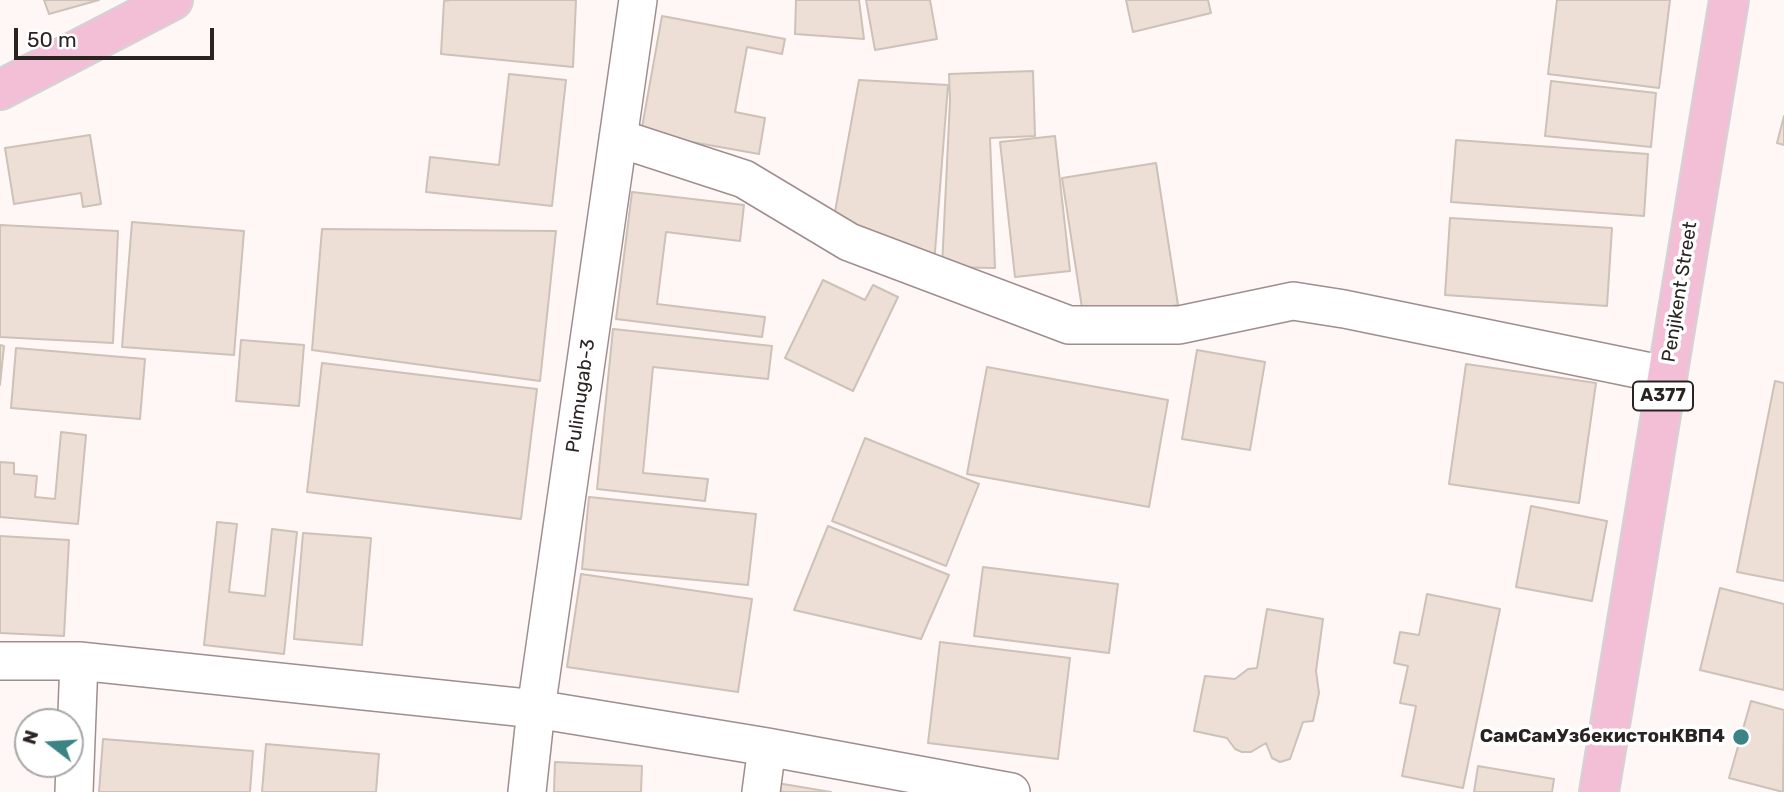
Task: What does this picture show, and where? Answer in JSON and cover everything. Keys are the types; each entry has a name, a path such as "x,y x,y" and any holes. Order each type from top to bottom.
{"main road":[{"path":"0,90 173,0"},
{"name":"Penjikent Street","path":"1599,792 1729,0"}],"street":[{"name":"Pulimugab-3","path":"527,792 536,709 638,0"},
{"path":"618,138 744,179 849,242 1069,325 1179,325 1293,301 1666,375"},
{"path":"74,792 79,660"},
{"path":"0,661 79,660 536,709 767,747 1011,792"},
{"path":"761,792 767,747"}],"building":[{"path":"44,0 99,0 49,14"},
{"path":"576,0 573,67 441,54 444,1"},
{"path":"796,0 859,0 864,39 795,34"},
{"path":"866,0 930,0 937,39 875,50"},
{"path":"1126,0 1208,0 1211,13 1133,32"},
{"path":"1557,0 1670,0 1659,88 1548,74"},
{"path":"662,16 785,39 782,54 747,47 735,112 765,118 759,154 641,133"},
{"path":"1033,71 1035,136 990,138 995,268 942,267 949,74"},
{"path":"509,74 566,80 552,206 426,192 430,157 499,165"},
{"path":"859,80 948,85 934,265 832,228"},
{"path":"1551,81 1656,93 1651,147 1545,136"},
{"path":"1784,116 1784,145 1777,143"},
{"path":"90,135 101,204 83,207 81,193 14,204 5,148"},
{"path":"1055,136 1070,271 1015,277 1000,142"},
{"path":"1456,140 1648,154 1644,216 1451,202"},
{"path":"1156,163 1178,305 1084,321 1062,178"},
{"path":"632,192 744,205 740,241 666,232 657,304 765,317 762,337 616,319"},
{"path":"1450,218 1612,228 1607,306 1445,295"},
{"path":"132,222 244,231 234,355 122,347"},
{"path":"0,225 118,231 113,343 0,337"},
{"path":"322,229 556,231 540,381 312,350"},
{"path":"823,280 865,300 873,285 898,297 853,391 785,358"},
{"path":"613,329 772,346 768,379 653,367 643,473 708,479 705,501 597,489"},
{"path":"241,340 304,345 299,406 236,401"},
{"path":"0,345 4,346 0,385"},
{"path":"16,348 145,359 140,419 11,408"},
{"path":"1197,350 1265,362 1250,450 1182,439"},
{"path":"322,363 537,389 521,519 307,492"},
{"path":"1466,364 1596,383 1579,503 1449,484"},
{"path":"987,367 1168,400 1149,507 967,474"},
{"path":"1775,381 1784,383 1784,581 1737,572"},
{"path":"61,432 86,435 78,524 0,517 0,462 14,463 14,474 37,476 35,497 55,499"},
{"path":"865,438 979,484 946,566 832,521"},
{"path":"589,497 756,514 748,585 582,569"},
{"path":"1531,506 1607,521 1592,601 1516,587"},
{"path":"217,522 237,524 229,592 265,596 272,529 297,532 284,654 204,645"},
{"path":"828,526 949,575 921,639 794,610"},
{"path":"303,533 371,538 362,645 294,639"},
{"path":"0,536 69,540 64,636 0,633"},
{"path":"983,567 1118,584 1109,653 974,636"},
{"path":"581,574 752,599 738,692 567,667"},
{"path":"1720,588 1784,604 1784,690 1700,670"},
{"path":"1427,594 1500,609 1463,788 1402,776 1416,706 1400,703 1408,666 1394,663 1400,632 1419,635"},
{"path":"1267,609 1323,619 1316,671 1319,693 1313,721 1303,722 1290,759 1280,762 1272,758 1266,743 1251,752 1242,752 1235,749 1227,738 1194,731 1205,676 1235,679 1248,669 1257,668"},
{"path":"940,642 1070,658 1058,759 928,743"},
{"path":"1751,701 1784,710 1783,792 1729,778"},
{"path":"103,739 253,751 250,792 99,792"},
{"path":"266,744 379,754 376,792 262,792"},
{"path":"555,762 642,766 641,792 554,792"},
{"path":"1478,766 1554,779 1552,792 1474,792"},
{"path":"777,783 831,792 776,792"}],"place":[{"name":"СамСамУзбекистонКВП4","path":"1741,737"}]}
